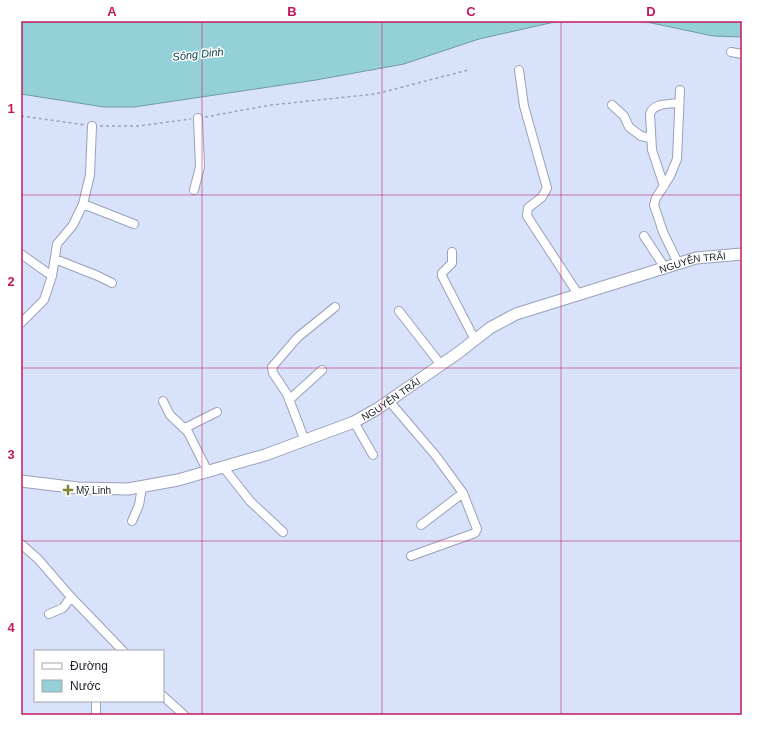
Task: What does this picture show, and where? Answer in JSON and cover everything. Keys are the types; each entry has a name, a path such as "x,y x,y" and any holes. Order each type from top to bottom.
{"main road":[{"name":"NGUYỄN TRÃI","path":"21,481 98,490 142,487 224,468 304,441 354,422 390,402 490,328 516,314 704,256 742,254"}],"street":[{"path":"731,52 742,54"},
{"path":"519,70 524,106 547,188 542,197 528,208 527,216 578,294"},
{"path":"678,263 655,210 656,198 674,168 677,159 680,90"},
{"path":"664,186 652,150 650,138 651,110 656,106 679,103"},
{"path":"612,105 624,116 629,127 641,136 650,138"},
{"path":"194,190 200,167 198,118"},
{"path":"21,324 44,300 52,276 56,244 74,225 83,204 90,175 92,126"},
{"path":"83,204 134,224"},
{"path":"644,236 665,268"},
{"path":"452,252 452,263 442,273 442,276 475,340"},
{"path":"21,254 52,276"},
{"path":"55,259 112,283"},
{"path":"304,441 289,400 283,387 273,373 273,364 298,337 335,307"},
{"path":"399,311 441,365"},
{"path":"289,400 322,370"},
{"path":"163,401 170,415 184,428 208,472"},
{"path":"390,402 436,456 462,492 477,529 475,533 411,556"},
{"path":"184,428 217,412"},
{"path":"354,422 373,455"},
{"path":"224,468 250,501 283,532"},
{"path":"132,521 139,505 142,487"},
{"path":"420,525 462,492"},
{"path":"21,544 38,559 70,597 122,650"},
{"path":"49,614 63,608 70,597"},
{"path":"164,697 184,715"},
{"path":"96,702 96,715"}],"path":[{"path":"21,116 92,126 138,126 198,118 270,105 370,95 468,70"}],"water":[{"name":"Sông Dinh","path":"21,21 559,21 479,39 404,64 316,80 134,107 104,107 21,94"},
{"path":"642,21 742,21 742,37 713,36"}],"place":[{"name":"Mỹ Linh","path":"68,490"}]}
